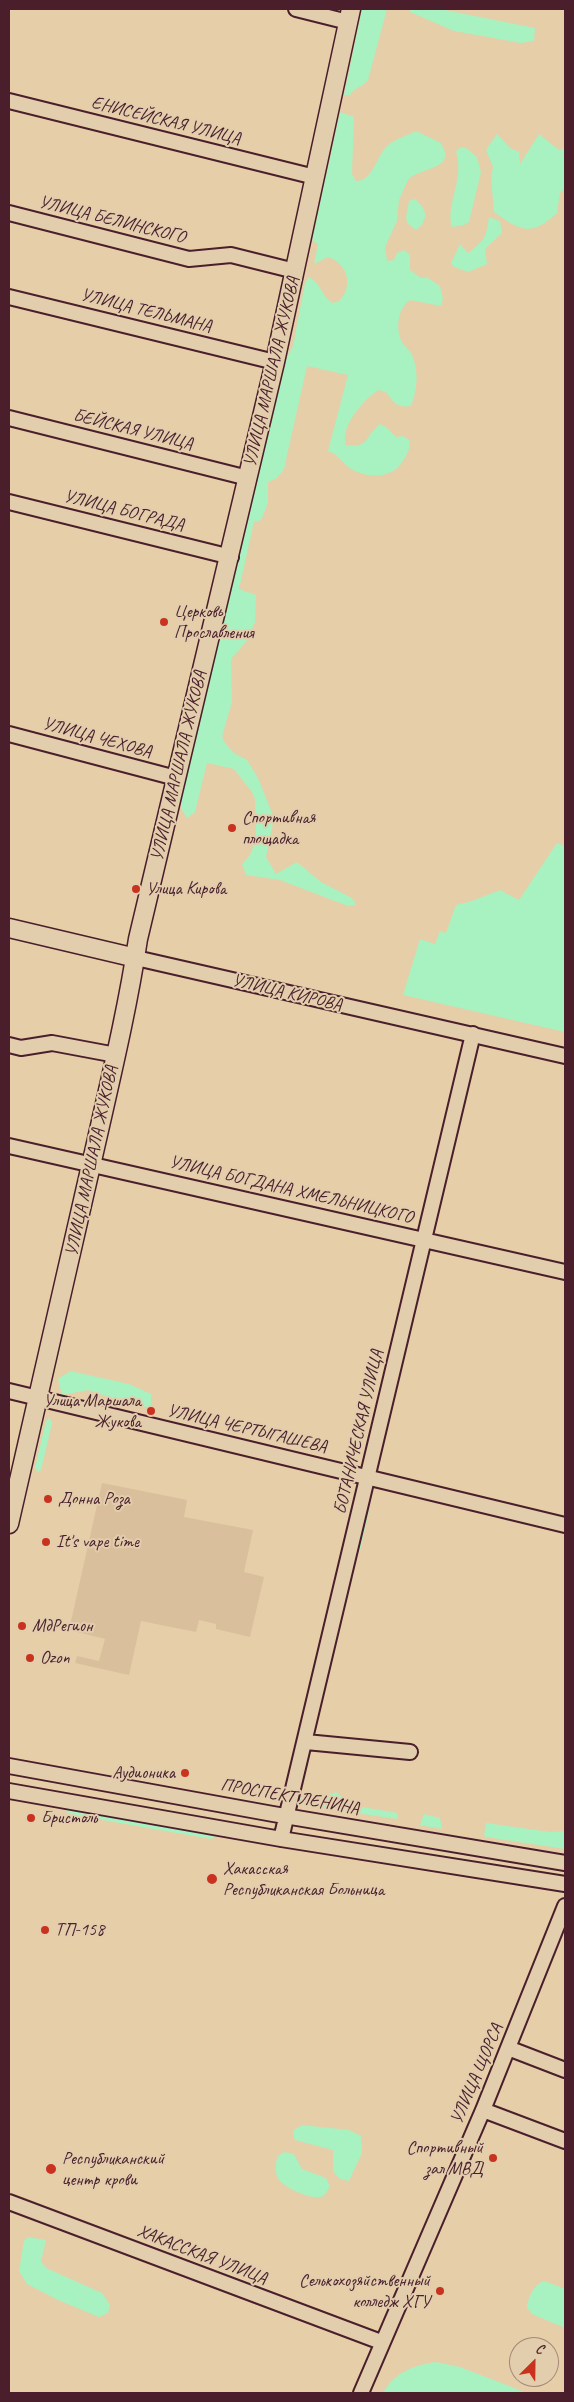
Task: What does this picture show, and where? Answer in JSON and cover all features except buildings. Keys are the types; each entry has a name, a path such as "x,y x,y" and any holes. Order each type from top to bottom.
{"main road":[{"name":"УЛИЦА МАРШАЛА ЖУКОВА","path":"9,1524 116,1056 201,667 230,557 275,362 350,16"},
{"name":"УЛИЦА КИРОВА","path":"9,928 136,958"}],"street":[{"path":"296,9 350,16"},
{"name":"ЕНИСЕЙСКАЯ УЛИЦА","path":"9,101 315,177"},
{"name":"УЛИЦА БЕЛИНСКОГО","path":"9,213 189,259 231,255 294,271"},
{"name":"УЛИЦА ТЕЛЬМАНА","path":"9,297 275,362"},
{"name":"БЕЙСКАЯ УЛИЦА","path":"9,418 248,478"},
{"name":"УЛИЦА БОГРАДА","path":"9,502 230,557"},
{"name":"УЛИЦА ЧЕХОВА","path":"9,734 176,778"},
{"name":"УЛИЦА КИРОВА","path":"136,958 565,1056"},
{"name":"БОТАНИЧЕСКАЯ УЛИЦА","path":"281,1839 306,1742 473,1034"},
{"path":"9,1045 21,1048 52,1043 116,1056"},
{"name":"УЛИЦА БОГДАНА ХМЕЛЬНИЦКОГО","path":"9,1146 565,1272"},
{"name":"УЛИЦА ЧЕРТЫГАШЕВА","path":"9,1391 565,1524"},
{"path":"306,1742 410,1752"},
{"name":"ПРОСПЕКТ ЛЕНИНА","path":"9,1766 565,1863"},
{"path":"9,1791 281,1839 565,1884"},
{"name":"УЛИЦА ЩОРСА","path":"361,2393 483,2110 565,1906"},
{"path":"508,2048 565,2070"},
{"path":"483,2110 565,2141"},
{"name":"ХАКАССКАЯ УЛИЦА","path":"9,2202 382,2342"}],"shaded area":[{"path":"102,1483 187,1500 184,1517 253,1530 244,1572 264,1577 250,1637 216,1629 216,1624 199,1620 196,1632 141,1621 129,1675 75,1663 77,1656 99,1661 105,1639 69,1630"}],"green space":[{"path":"362,9 387,9 368,80 350,95 344,95"},
{"path":"409,9 440,9 535,28 534,41 521,43 454,31 410,12"},
{"path":"340,112 354,117 352,174 356,181 362,180 370,173 383,151 393,141 416,131 441,143 446,155 443,162 414,175 408,180 399,200 397,221 385,247 387,261 394,260 397,253 404,250 410,255 410,270 421,278 428,278 440,286 443,299 441,306 410,300 400,313 398,325 400,337 412,355 417,376 415,394 411,406 399,405 386,392 378,390 354,414 346,430 346,445 354,446 363,443 380,424 396,437 403,436 409,440 409,450 395,470 381,475 366,475 352,469 336,455 328,451 348,375 307,366 284,469 277,478 268,482 268,503 261,520 254,522 239,589 256,595 255,622 246,642 231,659 232,702 222,736 225,743 234,753 247,760 258,778 274,818 266,857 276,874 297,862 321,882 352,898 356,905 348,906 280,880 246,875 242,864 250,855 256,840 255,799 252,792 234,769 207,763 195,812 187,818 181,808 181,800 287,357 293,346 305,283 309,277 313,279 332,303 339,301 346,289 347,276 335,260 328,257 314,264 318,244 312,240"},
{"path":"497,134 510,148 519,152 520,164 539,134 559,150 565,148 565,188 560,193 557,213 540,226 526,229 519,227 511,224 494,212 491,177 493,167 486,150"},
{"path":"461,147 466,148 477,157 481,172 469,222 452,227 451,210 458,172 456,151"},
{"path":"415,199 422,206 426,215 422,225 416,230 407,223 406,217 409,201"},
{"path":"489,217 500,221 502,233 485,249 487,264 468,272 454,267 451,263 460,244 468,253 478,245 486,234"},
{"path":"557,843 565,846 565,1032 403,995 420,939 435,944 440,931 446,933 456,905 500,890 519,900"},
{"path":"70,1371 129,1384 151,1394 151,1408 126,1403 88,1390 62,1395 58,1379"},
{"path":"50,1418 52,1423 41,1470 38,1472 35,1468 46,1421"},
{"path":"369,1511 360,1551 352,1543 357,1517"},
{"path":"336,1792 351,1805 397,1813 398,1819 298,1805 299,1797 326,1800 329,1795"},
{"path":"69,1808 211,1832 215,1836 211,1839 68,1814 66,1810"},
{"path":"424,1814 440,1818 442,1829 420,1825"},
{"path":"486,1823 550,1832 565,1831 565,1849 486,1837 484,1835"},
{"path":"302,2125 349,2130 361,2136 362,2153 349,2181 340,2179 333,2171 333,2150 295,2140 294,2130"},
{"path":"285,2152 294,2154 302,2169 326,2178 330,2186 323,2196 307,2196 294,2191 278,2179 276,2170 277,2159"},
{"path":"28,2237 46,2240 41,2261 46,2268 102,2293 110,2305 108,2313 99,2317 58,2300 27,2284 19,2271 24,2241"},
{"path":"545,2281 565,2289 565,2328 532,2314 527,2308 532,2292 541,2282"},
{"path":"436,2362 460,2367 527,2393 383,2393 387,2386 399,2375 420,2365"}],"place":[{"name":"Церковь Прославления","path":"164,622"},
{"name":"Спортивная площадка","path":"232,828"},
{"name":"Улица Кирова","path":"136,889"},
{"name":"Улица Маршала Жукова","path":"151,1411"},
{"name":"Донна Роза","path":"48,1499"},
{"name":"It's vape time","path":"46,1542"},
{"name":"МдРегион","path":"22,1626"},
{"name":"Ozon","path":"30,1658"},
{"name":"Аудионика","path":"185,1773"},
{"name":"Бристоль","path":"31,1818"},
{"name":"Хакасская Республиканская Больница","path":"212,1879"},
{"name":"ТП-158","path":"45,1930"},
{"name":"Спортивный зал МВД","path":"493,2158"},
{"name":"Республиканский центр крови","path":"51,2169"},
{"name":"Селькохозяйственный колледж ХГУ","path":"440,2291"}]}
